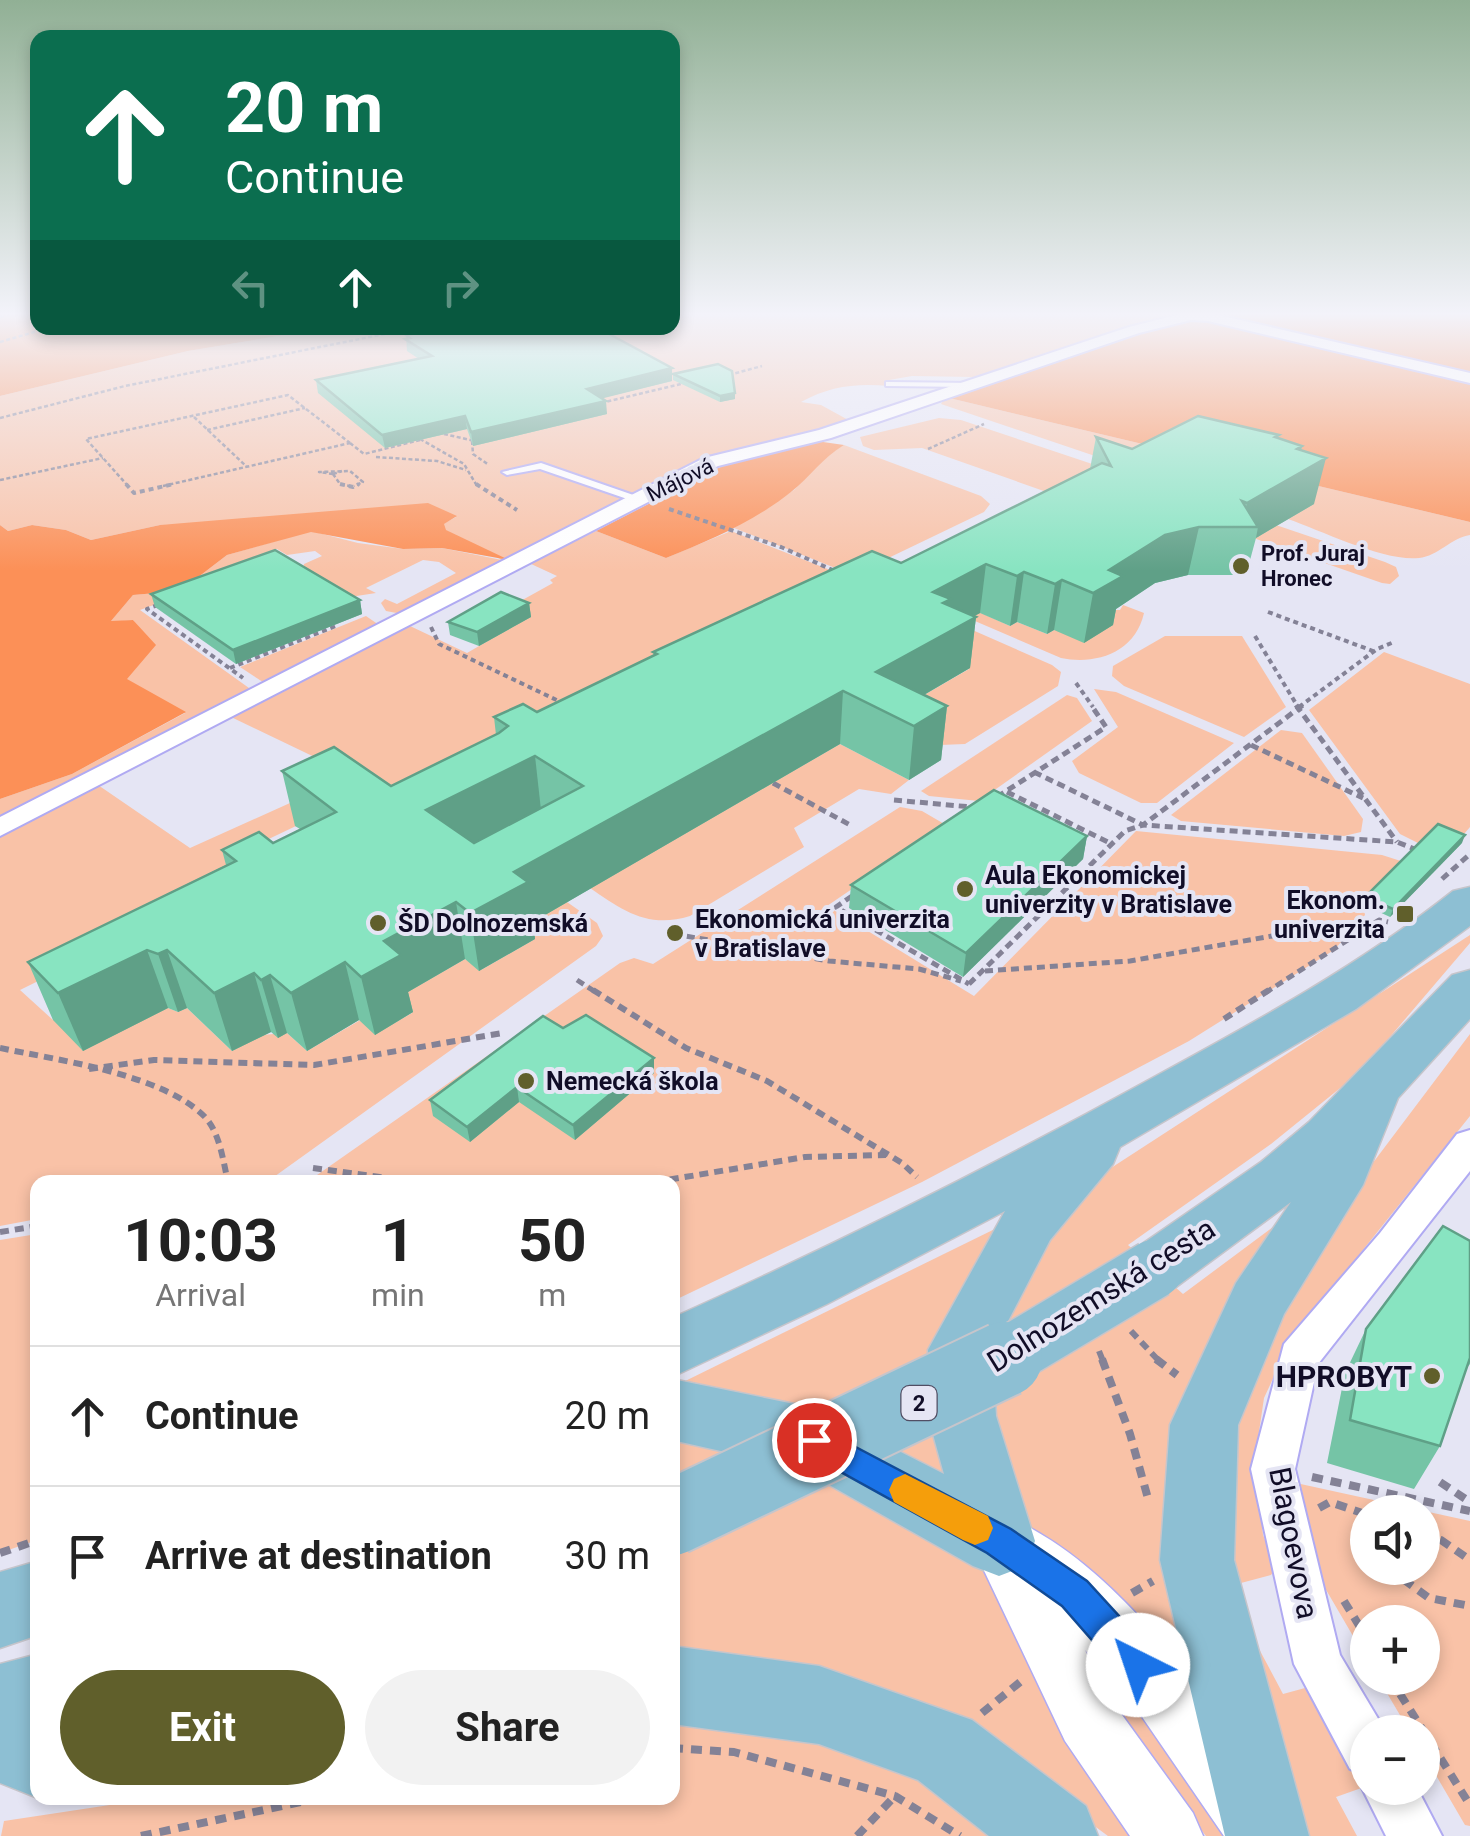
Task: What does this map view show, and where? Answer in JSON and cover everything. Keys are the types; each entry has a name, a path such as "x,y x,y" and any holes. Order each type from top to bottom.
{"main road":[{"path":"680,1345 910,1236 1112,1127 1334,998 1450,880"},
{"name":"Dolnozemská cesta","path":"680,1514 1000,1362 1154,1269 1280,1178 1372,1095 1470,986"},
{"path":"1265,1836 1198,1560 1204,1425 1258,1302 1334,1185 1372,1095"},
{"path":"999,1541 962,1416 960,1350 1029,1223 1112,1127"},
{"path":"680,1411 814,1440 999,1541"},
{"path":"0,1610 30,1601"},
{"path":"680,1686 819,1706 943,1748 1056,1836"}],"street":[{"name":"Májová","path":"0,828 711,462 825,434 928,400"},
{"name":"Blagoevova","path":"1350,1720 1318,1664 1290,1472 1299,1357 1394,1244 1470,1144"},
{"path":"999,1541 1074,1594 1096,1617 1160,1689 1265,1836"},
{"path":"999,1541 1087,1718 1170,1836"},
{"path":"1398,1805 1416,1836"}],"lane":[{"path":"504,473 540,466 639,500"}],"path":[{"path":"0,418 72,400"},
{"path":"267,400 86,439 134,493 351,443"},
{"path":"294,400 364,454 419,438 451,455 469,471 478,489 517,510"},
{"path":"601,403 615,400"},
{"path":"208,430 305,408"},
{"path":"193,416 246,467"},
{"path":"928,449 984,424"},
{"path":"444,434 475,441 474,454 504,473"},
{"path":"0,480 103,458"},
{"path":"376,458 437,461 469,471"},
{"path":"333,474 346,487 363,482 358,474 328,468 320,472 342,471"},
{"path":"639,500 781,547 848,576"},
{"path":"164,602 147,608 266,694"},
{"path":"1268,612 1375,652"},
{"path":"414,617 436,630 438,644 568,705"},
{"path":"230,668 351,620"},
{"path":"1255,636 1298,708 1397,842"},
{"path":"969,984 1125,831 1142,825 1375,652 1394,642"},
{"path":"993,800 1106,727 1076,683"},
{"path":"1250,745 1366,799"},
{"path":"1034,772 1142,825 1397,842 1417,850"},
{"path":"773,783 852,826"},
{"path":"1006,791 1112,844"},
{"path":"894,800 981,808 965,819"},
{"path":"1029,818 1040,809"},
{"path":"1450,880 1470,854"},
{"path":"852,896 836,907 969,984"},
{"path":"1221,1020 1379,920 1392,923"},
{"path":"984,971 1130,961 1272,936 1364,929"},
{"path":"674,934 829,961 919,969 969,984"},
{"path":"577,980 686,1048 767,1081 888,1155 917,1178"},
{"path":"89,1068 154,1060 314,1065 504,1033"},
{"path":"0,1048 154,1086 204,1116 220,1148 226,1175"},
{"path":"680,1178 804,1156 888,1155"},
{"path":"313,1168 364,1175"},
{"path":"0,1232 30,1227"},
{"path":"1092,1334 1138,1466"},
{"path":"1290,1472 1470,1511"},
{"path":"1440,1482 1470,1502"},
{"path":"1309,1514 1330,1502 1350,1509"},
{"path":"1440,1540 1470,1560"},
{"path":"0,1553 30,1543"},
{"path":"1411,1585 1429,1598 1470,1606"},
{"path":"1342,1596 1350,1610"},
{"path":"974,1720 1034,1670"},
{"path":"1401,1695 1470,1805"},
{"path":"680,1749 734,1752 895,1796 960,1836"},
{"path":"856,1836 895,1796"},
{"path":"141,1836 287,1805"}],"shaded area":[{"path":"0,400 806,400 801,402 821,405 852,422 702,461 402,614 386,611 381,603 385,599 397,604 456,573 439,562 423,560 366,588 376,593 350,597 303,570 304,564 322,556 315,551 287,555 277,549 265,554 274,561 140,610 256,693 0,822 0,799 72,774 185,713 126,679 141,632 133,620 110,622 133,595 180,591 227,555 311,531 358,543 403,549 442,548 502,560 445,530 443,524 456,517 160,525 91,540 66,530 32,525 8,531 0,525"},
{"path":"943,400 956,400 1470,522 1470,535 1426,557 1389,555 1288,519 1313,504 1157,477 941,404"},
{"path":"956,400 1470,400 1470,522"},
{"path":"939,418 961,420 1146,482 1095,509 922,448 874,450 863,446 860,437"},
{"path":"816,441 844,445 777,503 731,530 666,558 596,531 734,460"},
{"path":"844,445 981,496 990,504 984,512 853,575 734,528 794,490 826,456"},
{"path":"428,503 457,516 444,524 446,530 509,560 442,548 403,549 311,532 227,555 180,591 133,595 111,621 133,620 156,645 127,679 186,712 72,774 0,799 0,525 8,531 32,525 66,530 91,540 160,525"},
{"path":"1006,512 981,613 1010,626 1017,622 1047,634 1091,610 1120,610 1123,605 1144,613 1139,627 1123,647 1087,660 1061,658 884,582 884,570"},
{"path":"1264,521 1385,562 1396,567 1399,576 1390,584 1382,583 1236,532"},
{"path":"596,531 666,558 731,531 848,577 404,795 296,826 235,855 253,875 20,990 53,1020 168,1008 178,1012 187,1008 232,1051 261,1035 287,1033 307,1051 369,1015 375,1034 412,1013 397,998 465,959 481,970 533,940 521,928 567,902 597,923 603,936 596,946 277,1175 30,1175 30,1220 0,1226 0,836 98,785 190,848 352,775 231,717 410,626 467,653 529,617 508,608 553,583 550,580 557,576 529,563"},
{"path":"879,589 1052,665 1061,672 1058,686 965,744 940,745 872,725 969,669"},
{"path":"366,616 379,625 269,686 240,667"},
{"path":"1165,636 1242,636 1286,707 1244,737 1124,686 1112,676 1113,666"},
{"path":"1384,652 1470,684 1470,827 1464,834 1435,832 1422,845 1400,834 1309,710"},
{"path":"1094,689 1116,692 1234,743 1157,803 1141,803 1079,773 1072,761 1118,727"},
{"path":"1067,695 1077,698 1092,721 979,801 929,796 921,791"},
{"path":"1281,730 1302,733 1363,819 1361,832 1344,836 1181,821 1171,815"},
{"path":"840,744 909,780 891,794 859,789 794,828 804,847 690,916 662,920 637,916 590,888"},
{"path":"900,807 922,811 946,825 827,906 974,996 1136,831 1382,855 1404,862 1363,904 1365,915 1334,950 1189,1041 922,1182 680,1298 680,1175 317,1175 620,963 634,958 653,964"},
{"path":"1470,935 1470,943 1360,1072 1271,1144 1128,1245 1183,1294 1316,1195 1220,1337 1222,1738 1022,1536 982,1423 983,1331 1074,1192"},
{"path":"1470,1034 1470,1116 1291,1340 1264,1398 1255,1459 1263,1535 1276,1568 1271,1575 1226,1587 1283,1694 1316,1685 1350,1748 1350,1792 1336,1797 1357,1836 1298,1836 1260,1756 1243,1709 1215,1585 1219,1435 1243,1358 1261,1321 1317,1237"},
{"path":"1005,1224 955,1489 680,1390 680,1384"},
{"path":"30,1235 30,1542 0,1553 0,1240"},
{"path":"680,1437 757,1438 973,1551 1033,1670 1146,1836 1108,1836 1001,1757 680,1666"},
{"path":"1296,1483 1351,1495 1350,1585 1440,1585 1440,1514 1470,1521 1470,1826 1465,1825 1440,1782 1440,1715 1400,1715 1388,1695 1440,1695 1440,1605 1350,1605 1350,1631 1311,1564"},
{"path":"1068,1616 1238,1836 1206,1836 1105,1705"},
{"path":"680,1711 891,1757 1028,1836 1,1836 4,1821 110,1805 680,1805"}],"building":[{"path":"340,400 606,401 471,432 465,416 382,435"},
{"path":"1198,416 1279,435 1275,437 1302,446 1297,449 1326,458 1247,503 1242,501 1258,527 1199,527 1165,535 1109,570 1123,576 1093,593 1062,580 1055,584 1024,572 1017,576 986,564 933,592 951,599 943,603 976,617 876,672 947,706 914,726 843,691 514,872 528,882 470,913 456,902 384,941 401,955 361,977 345,962 291,993 270,975 261,980 254,973 214,993 167,950 158,954 147,950 58,993 28,962 236,861 222,850 259,832 273,843 336,812 282,771 334,747 391,786 499,733 508,726 494,717 523,704 537,712 657,654 653,652 872,551 901,563 1102,463 1111,466 1096,437 1132,449","holes":["535,756 583,786 474,843 426,810"]},
{"path":"275,550 360,600 233,650 151,594"},
{"path":"501,592 529,603 477,632 448,622"},
{"name":"Aula Ekonomickej univerzity v Bratislave","path":"994,790 1087,836 966,953 851,885"},
{"path":"1438,824 1465,835 1393,909 1365,897"},
{"name":"Nemecká škola","path":"586,1015 654,1058 573,1125 517,1087 467,1127 430,1100 543,1016 563,1028"},
{"path":"1443,1226 1470,1241 1470,1358 1440,1446 1350,1420 1366,1329"}],"slow traffic":[{"path":"905,1490 975,1528"}],"place":[{"name":"Prof. Juraj Hronec","path":"1241,566"},
{"name":"Aula Ekonomickej univerzity v Bratislave","path":"965,889"},
{"name":"Ekonom. univerzita","path":"1405,914"},
{"name":"ŠD Dolnozemská","path":"378,923"},
{"name":"Ekonomická univerzita v Bratislave","path":"675,933"},
{"name":"Nemecká škola","path":"526,1081"},
{"name":"HPROBYT","path":"1432,1376"}],"route":[{"path":"814,1440 999,1541 1074,1594 1138,1665"}]}
